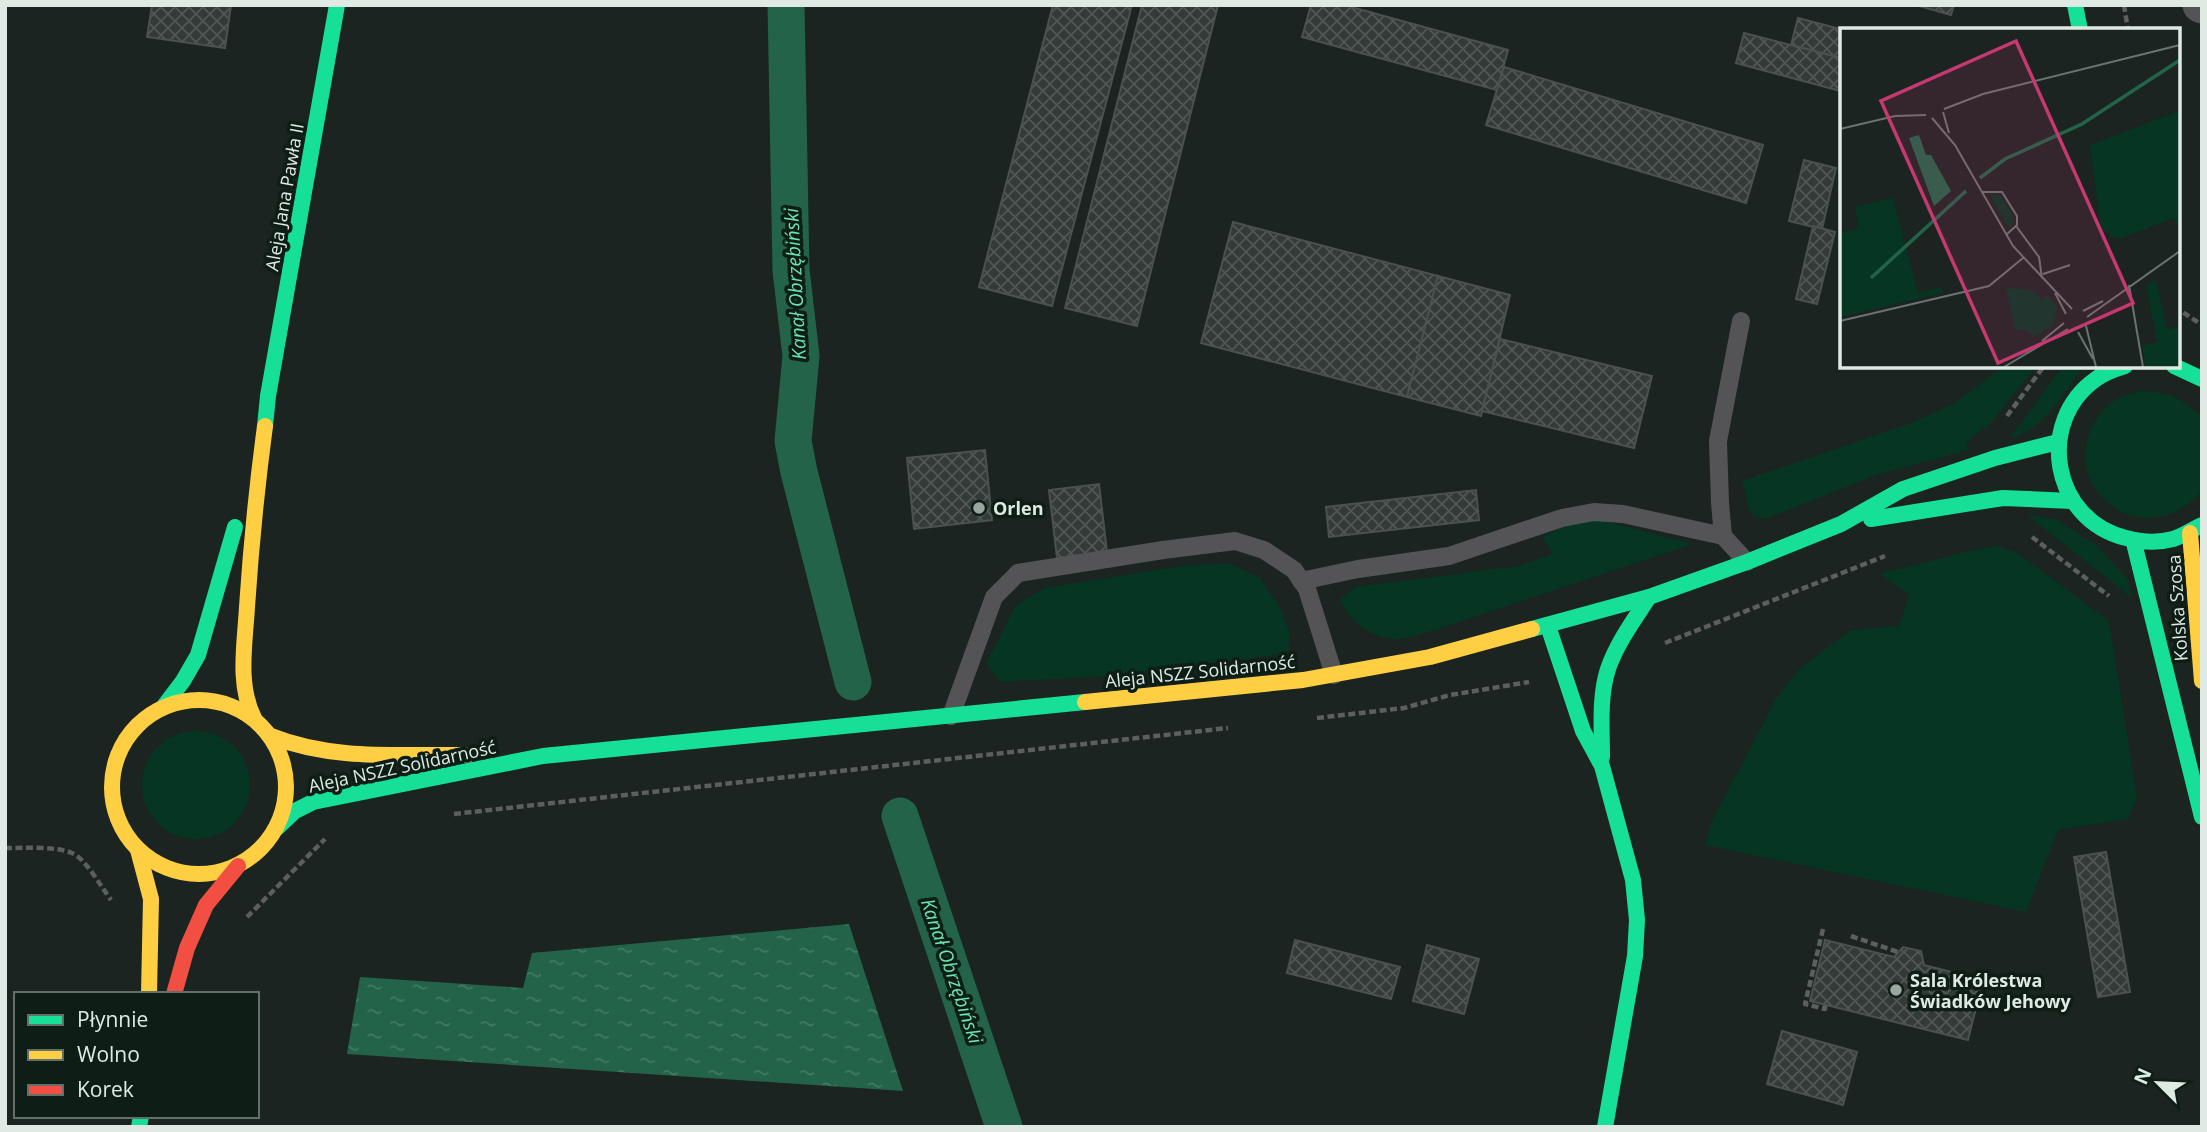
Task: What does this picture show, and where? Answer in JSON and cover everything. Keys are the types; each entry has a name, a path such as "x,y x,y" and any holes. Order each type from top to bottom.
{"street":[{"name":"Aleja Jana Pawła II","path":"254,718 247,704 243,679 251,540 268,396 337,5"},
{"path":"2075,5 2080,28"},
{"path":"2178,368 2202,379"},
{"path":"2104,369 2073,402 2063,421 2058,463 2072,502 2090,522 2113,536 2134,543 2166,541 2196,529"},
{"name":"Aleja Jana Pawła II","path":"164,706 198,655 226,564 268,396"},
{"name":"Aleja NSZZ Solidarność","path":"277,828 295,811 313,802 542,756 1303,680 1430,657 1649,597 1747,562 1841,524 1903,489 1995,458 2059,442"},
{"name":"Aleja NSZZ Solidarność","path":"1841,524 2003,498 2072,502"},
{"name":"Kolska Szosa","path":"2196,529 2202,681"},
{"name":"Kolska Szosa","path":"2134,543 2202,817"},
{"path":"1602,766 1602,715 1607,671 1624,636 1649,597"},
{"path":"1548,626 1583,731 1602,766 1633,880 1637,920 1636,956 1605,1127"},
{"path":"175,992 187,948 206,905 238,866 260,850 277,828 285,805 287,781 282,757 271,736 254,718 236,706 212,699 187,699 164,706 140,722 122,744 113,771 112,800 121,827 138,850 160,866 186,873 212,874 238,866"},
{"name":"Aleja NSZZ Solidarność","path":"271,736 317,751 344,754 542,756"},
{"path":"138,850 150,899 149,992"}],"lane":[{"path":"1723,536 1718,442 1741,321"},
{"path":"1301,581 1358,569 1449,556 1562,518 1594,512 1635,516 1723,536 1747,562"},
{"path":"951,716 994,597 1018,573 1235,541 1264,550 1294,570 1311,600 1334,674"}],"path":[{"path":"2124,5 2128,28"},
{"path":"2179,310 2202,325"},
{"path":"2004,420 2042,368"},
{"path":"5,848 74,853 89,868 117,908"},
{"path":"1823,929 1805,1003 1825,1009 1825,1005"},
{"path":"1884,943 1852,936 1898,952"}],"shaded area":[{"path":"2001,368 2034,368 1989,425 1966,442 1969,450 1876,475 1765,519 1753,516 1742,481 1914,422 1955,403"},
{"path":"2062,368 2083,368 2044,419 2022,434 2010,438"},
{"path":"2141,391 2174,397 2202,418 2202,488 2196,498 2179,510 2158,517 2138,517 2119,510 2104,499 2092,483 2086,464 2086,444 2099,415 2117,399"},
{"path":"2027,515 2055,519 2096,545 2127,578 2132,598"},
{"path":"1577,521 1603,521 1693,544 1405,638 1387,638 1370,632 1355,622 1340,600 1355,587 1518,566 1553,554 1542,537"},
{"path":"1997,546 2016,552 2109,621 2137,798 2128,819 2058,830 2026,912 1705,845 1711,823 1777,697 1801,667 1851,630 1899,626 1909,595 1880,574"},
{"path":"1230,564 1260,578 1279,606 1290,633 1288,651 1107,676 1000,682 986,664 1016,605 1045,588 1187,565"},
{"path":"196,731 217,735 234,747 246,764 250,785 246,806 234,823 217,835 196,839 175,835 158,823 146,806 142,785 146,764 158,747 175,735"}],"water":[{"path":"849,924 903,1091 347,1054 360,977 523,988 532,953"}],"building":[{"path":"152,5 231,5 225,48 147,37"},
{"path":"1053,5 1132,5 1052,306 979,287"},
{"path":"1142,5 1218,5 1137,326 1065,308"},
{"path":"1311,5 1344,5 1508,50 1497,90 1302,37"},
{"path":"1916,5 1954,5 1951,15"},
{"path":"1798,18 1840,29 1840,58 1791,45"},
{"path":"1744,33 1840,58 1840,91 1736,63"},
{"path":"1504,67 1763,145 1746,203 1486,125"},
{"path":"1804,160 1836,168 1822,229 1789,221"},
{"path":"1233,222 1438,276 1407,397 1201,343"},
{"path":"1813,226 1835,232 1817,304 1796,299"},
{"path":"1438,276 1510,295 1481,416 1407,397"},
{"path":"1500,339 1652,376 1634,448 1482,411"},
{"path":"985,450 992,520 914,529 907,458"},
{"path":"1099,484 1107,552 1057,558 1049,490"},
{"path":"1476,490 1479,520 1329,537 1326,507"},
{"path":"2106,852 2130,992 2098,997 2074,857"},
{"path":"1295,940 1400,967 1391,999 1287,973"},
{"name":"Sala Królestwa Świadków Jehowy","path":"1825,940 1894,957 1903,947 1921,951 1924,965 1983,980 1968,1040 1810,1001"},
{"path":"1427,945 1479,959 1464,1014 1413,1001"},
{"path":"1782,1031 1857,1052 1843,1105 1767,1084"}],"waterway":[{"name":"Kanał Obrzębiński","path":"786,5 791,270 801,356 793,441 853,682"},
{"name":"Kanał Obrzębiński","path":"900,816 1004,1127"}],"traffic: fast":[{"path":"265,426 268,396 337,5"},
{"path":"2075,5 2080,28"},
{"path":"2120,368 2096,379 2077,397 2065,419 2059,443 2060,468 2068,491 2082,512 2101,528 2126,538 2150,542 2167,540 2202,525"},
{"path":"2178,368 2202,379"},
{"path":"1532,629 1649,597 1747,562 1841,524 1903,489 1995,458 2058,442"},
{"path":"1871,519 2003,498 2072,501"},
{"path":"164,706 198,655 235,527"},
{"path":"2134,543 2202,817"},
{"path":"1602,757 1602,702 1608,669 1621,641 1649,597"},
{"path":"1548,626 1583,731 1602,766 1633,880 1637,920 1635,956 1605,1127"},
{"path":"277,828 295,811 313,802 543,756 1085,702"},
{"path":"139,1127 141,1118"}],"traffic: slow":[{"path":"254,718 245,692 244,649 252,539 265,426"},
{"path":"2190,533 2202,681"},
{"path":"1085,702 1303,680 1430,657 1532,629"},
{"path":"199,700 232,706 261,725 280,754 286,787 280,820 261,849 232,868 199,874 166,868 137,849 118,820 112,787 118,754 137,725 166,706 199,700"},
{"path":"271,736 295,744 343,753 467,755"},
{"path":"138,850 151,899 149,992"}],"traffic: jam":[{"path":"175,992 187,948 206,905 238,866"}],"place":[{"name":"Orlen","path":"979,508"},
{"name":"Sala Królestwa Świadków Jehowy","path":"1896,990"}]}
